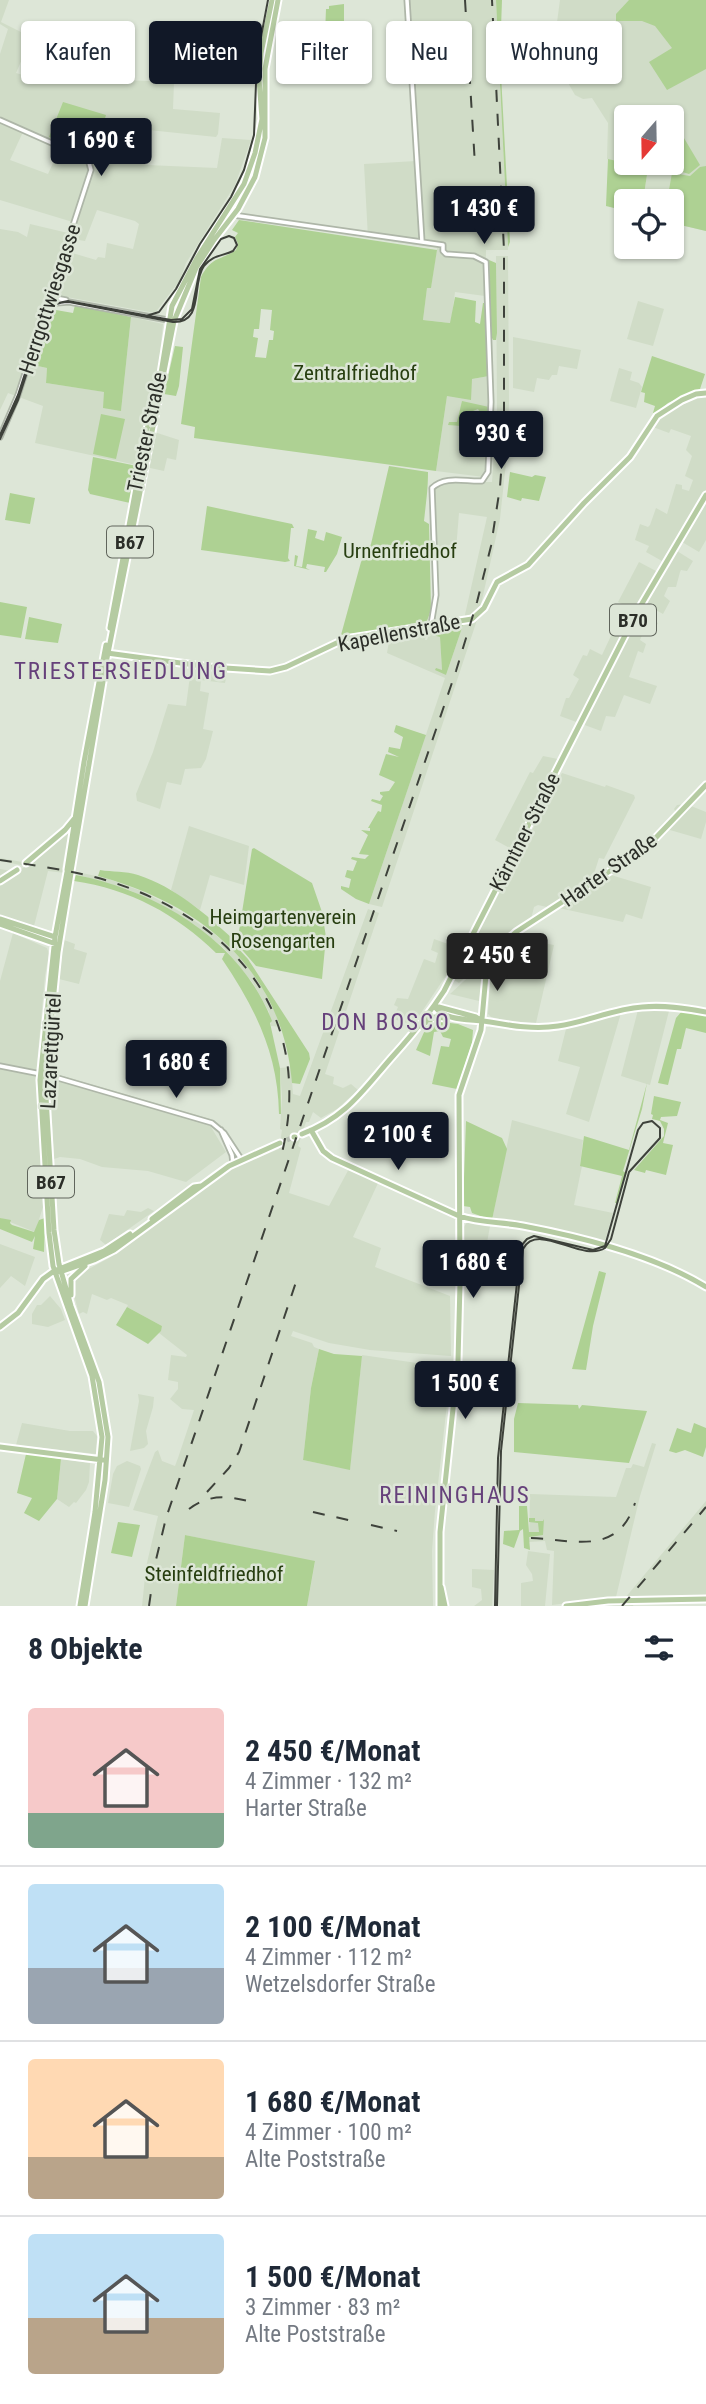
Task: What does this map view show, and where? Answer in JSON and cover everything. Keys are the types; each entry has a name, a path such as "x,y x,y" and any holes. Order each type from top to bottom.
{"main road":[{"name":"Triester Straße","path":"106,653 174,321 196,268 229,215 244,184 259,138 262,119 259,79 261,53 272,0"},
{"name":"Triester Straße","path":"78,816 147,429 158,388 168,320 174,299 197,258 247,195 262,152 266,108 265,69 278,0"},
{"name":"Kapellenstraße","path":"106,653 275,671 345,639 467,621 479,614 497,582 525,568 540,554 584,503 630,457 657,416 682,400 696,394 706,394"},
{"name":"Kärntner Straße","path":"302,1134 330,1121 350,1106 412,1036 434,1006 451,978 637,612 706,495"},
{"name":"Harter Straße","path":"442,1606 439,1560 441,1520 458,1360 458,1096 477,1044 482,1021 487,964 499,946 516,932 647,848 706,785"},
{"path":"26,863 78,816"},
{"name":"Lazarettgürtel","path":"58,1270 49,1233 43,1074 56,941 78,816"},
{"path":"0,881 17,870"},
{"path":"0,922 56,941"},
{"path":"434,1006 439,1012 455,1018"},
{"path":"434,1006 482,1021"},
{"path":"412,1036 429,1019 455,1018 508,1026 557,1027 638,1007 676,1006 706,1012"},
{"name":"Lazarettgürtel","path":"43,1074 58,1270"},
{"path":"311,1130 323,1151 332,1158 460,1216 523,1226 605,1246 668,1269 706,1287"},
{"path":"83,1338 69,1284 73,1276 94,1260 114,1250 233,1163 280,1143"},
{"path":"0,1327 18,1313 43,1279 68,1264 112,1246 194,1187 201,1186"},
{"path":"57,1253 68,1264"},
{"path":"58,1270 94,1260"},
{"name":"B67","path":"58,1270 103,1401 107,1437 82,1606"},
{"name":"B67","path":"58,1270 92,1376 98,1402 104,1460"},
{"path":"0,1447 104,1460"},
{"path":"570,1606 608,1601 706,1599"}],"street":[{"path":"407,0 422,242"},
{"name":"Herrgottwiesgasse","path":"0,120 88,159 91,170 46,313 17,398 0,437"},
{"path":"229,215 422,242 443,246 446,254 474,256 486,262 490,360 488,474 482,481 452,480 435,484 432,488 436,598 431,625"},
{"path":"50,297 168,320"},
{"path":"50,297 54,305"},
{"path":"46,313 54,305 63,302 76,303"},
{"path":"0,1066 43,1074 212,1123 242,1159"},
{"path":"220,1130 233,1163"}],"shaded area":[{"path":"0,0 9,0 1,22 21,32 21,61 16,73 21,74 21,84 135,84 135,80 149,81 149,84 174,84 173,109 220,113 216,137 110,126 100,148 147,165 217,168 222,138 251,140 235,185 186,263 180,280 155,313 55,295 69,252 96,260 98,257 105,258 107,243 133,249 139,224 135,221 97,210 85,241 73,239 76,223 0,200 0,54 8,29 0,24","holes":["23,132 60,148 48,174 10,160"]},
{"path":"407,0 496,0 497,21 486,21 486,84 500,84 508,250 486,250 485,296 455,292 451,323 423,320 427,287 431,287 437,248 368,238 364,164 416,161 412,84 472,84 472,21 408,21"},
{"path":"560,0 706,0 706,231 684,226 684,189 645,189 647,175 684,175 684,105 614,105 614,161 607,159 608,123 592,98 583,99 575,95 569,84 622,84 622,21 557,21"},
{"path":"30,224 68,233 28,356 38,348 33,365 47,368 46,383 105,392 121,411 131,317 163,324 157,382 145,429 179,440 176,460 167,458 164,471 35,443 43,406 8,393 0,410 0,229 18,232 27,237"},
{"path":"496,256 508,256 507,453 500,519 480,610 464,619 487,517 459,513 456,550 436,549 433,493 434,487 447,482 492,482 497,409"},
{"path":"638,301 664,309 653,346 627,339"},
{"path":"513,337 581,350 577,369 559,366 557,375 552,375 549,380 537,378 534,392 513,388"},
{"path":"619,368 632,372 630,380 642,387 636,408 610,401"},
{"path":"489,376 484,477 436,471 447,396 472,379"},
{"path":"698,397 706,397 706,490 662,561 646,552 649,546 635,540 640,524 648,527 650,525 656,508 667,514 676,484 689,491 693,480 685,476 692,456 686,450 691,436 671,429 669,433 653,427 664,414"},
{"path":"706,502 706,540 699,552 682,542"},
{"path":"677,551 693,561 687,571 681,570 676,587 668,587 664,596 670,601 663,614 647,605 642,613 658,623 652,633 646,630 642,635 640,640 646,644 643,653 638,651 629,677 657,686 650,704 624,695 615,717 606,716 601,731 560,716 566,698 569,698 579,679 573,675 583,655 587,656 590,649 602,655 616,625 609,620 612,613 629,620 634,610 618,602 639,562 656,571 669,567"},
{"path":"477,620 382,907 369,904 445,678 387,653 390,636 427,629 425,640 429,634 440,636 442,670 446,675 463,625"},
{"path":"191,668 227,673 225,683 201,680 200,691 209,693 203,729 213,731 206,759 201,768 185,769 181,785 167,782 160,809 137,801 136,794 168,704 186,706"},
{"path":"543,756 558,759 513,850 495,840 530,772 533,773"},
{"path":"562,773 605,787 606,785 634,795 635,798 604,859 599,858 592,880 546,909 547,907 538,905 534,907 531,919 504,939 459,983 454,980"},
{"path":"686,804 706,812 701,839 663,828 676,812 674,809 677,805"},
{"path":"189,826 249,846 244,885 210,875 200,910 171,890"},
{"path":"69,829 62,869 106,878 144,892 212,932 237,953 255,974 283,1027 271,1026 269,1012 253,983 223,947 177,914 129,890 75,874 48,871 34,926 0,916 0,869 17,872 26,866 0,861 0,858 28,863"},
{"path":"611,875 651,887 642,919 626,914 623,922 559,908"},
{"path":"368,909 379,913 325,1074 334,1077 333,1084 343,1088 351,1084 358,1090 337,1109 321,1118 313,1112 309,1122 306,1122 298,1146 301,1148 289,1193 329,1206 351,1165 379,1181 353,1237 381,1248 375,1267 450,1296 451,1356 370,1350 329,1343 293,1331 291,1336 312,1343 319,1349 311,1388 303,1460 337,1467 350,1469 362,1355 451,1368 435,1511 432,1551 433,1606 307,1606 315,1562 185,1535 176,1606 142,1606 146,1567 158,1516 133,1510 155,1452 158,1450 162,1461 175,1466 178,1458 194,1410 182,1409 170,1399 178,1389 178,1382 168,1380 171,1355 187,1355 159,1333 162,1326 111,1298 107,1300 92,1294 87,1314 79,1314 72,1287 74,1280 109,1258 227,1171 279,1149 282,1130 280,1068 291,1067 293,1094 300,1096"},
{"path":"13,933 47,948 49,954 36,1075 43,1207 35,1232 0,1218 0,981"},
{"path":"512,938 554,945 536,1023 512,1022 488,1014 491,964 496,953"},
{"path":"434,939 451,945 453,959 449,971 413,1025 393,1019 398,1007 394,1005 397,998 408,999 424,959 435,963 438,953 431,950"},
{"path":"64,940 75,944 74,949 87,953 79,984 59,979"},
{"path":"477,969 483,976 479,1001 450,994"},
{"path":"638,1010 669,1011 650,1085 621,1076"},
{"path":"621,1013 589,1122 566,1114 580,1067 558,1061 566,1029"},
{"path":"56,1074 214,1120 211,1127 226,1152 186,1182 148,1171 102,1167 80,1159 54,1159 50,1084"},
{"path":"512,1120 583,1140 582,1166 574,1205 613,1213 605,1241 492,1220"},
{"path":"148,1208 154,1211 106,1245 100,1240 109,1214 124,1216 127,1210 141,1212"},
{"path":"467,1222 490,1226 485,1254 463,1250 464,1227"},
{"path":"0,1244 35,1257 25,1286 11,1276 0,1288"},
{"path":"50,1296 61,1309 65,1320 48,1327 32,1324 32,1314 37,1305 41,1305"},
{"path":"138,1394 154,1397 146,1431 148,1444 144,1448 130,1451 139,1401"},
{"path":"22,1423 70,1431 93,1431 97,1436 96,1454 16,1445"},
{"path":"652,1443 656,1444 640,1496 616,1597 552,1605 554,1551 547,1550 545,1541 529,1542 530,1494 616,1497 626,1468 631,1468 633,1464 644,1467"},
{"path":"61,1459 90,1463 86,1490 76,1503 69,1507 57,1499"},
{"path":"127,1461 140,1466 141,1469 129,1507 108,1503 113,1474 117,1466"},
{"path":"706,1501 706,1595 636,1598 633,1606 608,1606 620,1604"},
{"path":"528,1551 550,1554 545,1606 521,1606 521,1583 533,1581 526,1565"},
{"path":"472,1569 494,1570 492,1606 474,1606 482,1600 481,1589 472,1587"}],"green space":[{"path":"496,0 502,0 501,21 497,21"},
{"path":"629,0 706,0 706,69 667,90 649,62 672,48 655,26 642,21 616,21 616,14"},
{"path":"344,4 344,21 326,21 326,9 329,9 329,6"},
{"path":"500,84 510,242 508,247"},
{"path":"63,102 106,115 97,145 90,153 49,137"},
{"path":"684,138 700,165 689,174 684,172"},
{"path":"608,159 614,160 614,175 647,175 645,189 614,189 614,208 606,206"},
{"path":"706,166 706,231 684,226 684,189 669,189 672,175 690,176 700,167"},
{"name":"Zentralfriedhof","path":"239,220 437,250 431,288 427,288 423,320 450,323 455,297 476,301 475,322 480,324 483,303 486,303 489,376 472,379 471,400 447,396 436,471 194,438 195,427 181,424 201,277 213,262 236,250 238,244 235,237 238,233 232,230","holes":["261,309 272,310 270,330 274,331 273,340 269,340 266,358 255,357 258,338 253,337 254,329 259,329"]},
{"path":"489,260 496,263 496,340 491,336"},
{"path":"75,305 131,317 121,411 103,408 104,392 46,383 47,368 33,365 51,312 56,310 73,313"},
{"path":"175,346 183,347 176,396 164,394"},
{"path":"652,356 705,374 700,389 653,413 655,406 644,402 645,393 641,392"},
{"path":"462,401 489,407 488,425 478,409 473,411 470,418 472,422 488,428 448,425 449,422 457,422"},
{"path":"101,414 125,419 116,459 93,454"},
{"path":"93,457 137,466 130,503 90,494 88,490"},
{"name":"Urnenfriedhof","path":"389,466 428,472 424,521 429,524 431,610 427,621 418,625 341,635 361,562 371,544"},
{"path":"510,472 546,477 539,501 522,498 521,501 507,497"},
{"path":"10,493 35,498 30,524 5,520"},
{"path":"207,506 292,524 294,528 291,528 290,561 201,550"},
{"path":"308,529 317,531 315,538 324,541 326,532 342,537 337,554 326,572 325,567 307,564 306,568 310,570 294,566 295,555 298,556 296,566 302,567"},
{"path":"0,602 27,607 21,638 0,635"},
{"path":"29,617 62,624 58,643 25,639"},
{"path":"463,625 446,675 435,670 442,670 440,637 429,634 430,629"},
{"path":"396,725 426,735 369,904 356,899 341,889 341,886 349,888 351,879 345,877 347,870 353,871 357,861 351,859 352,857 365,859 369,855 359,854 368,835 361,830 370,831 368,828 378,811 381,812 382,805 371,801 372,799 380,801 383,796 380,792 389,791 395,782 379,775 386,754 399,757 388,752 389,747 400,749 403,737 394,732"},
{"name":"Heimgartenverein Rosengarten","path":"254,848 312,883 322,912 326,937 322,979 256,966 237,944"},
{"path":"100,870 133,874 152,880 201,911 234,940 231,946 235,945 248,959 309,1053 310,1059 300,1084 292,1083 285,1043 273,1007 254,976 231,948 203,924 171,904 136,888 98,876"},
{"path":"76,875 136,893 165,907 218,943 240,966 258,992 272,1021 270,1023 280,1068 281,1114 269,1051 245,995 222,959 225,953 216,953 185,926 151,905 114,890 74,881"},
{"path":"682,1011 706,1016 706,1033 686,1028 681,1049 677,1049 668,1085 658,1083 676,1018"},
{"path":"434,1021 458,1024 473,1030 472,1043 457,1089 432,1084 441,1046 449,1047 451,1039 443,1037 440,1031 434,1032 430,1056 416,1050 425,1030"},
{"path":"647,1083 642,1109 623,1171 626,1173 618,1203 615,1203 622,1176 580,1166 584,1136 629,1150"},
{"path":"654,1096 681,1102 677,1116 661,1117 660,1120 668,1123 663,1143 673,1145 666,1175 634,1170 664,1136 660,1121 652,1119"},
{"path":"466,1121 502,1138 507,1149 492,1220 472,1213 470,1207 463,1206"},
{"path":"0,1218 11,1220 12,1225 34,1232 39,1220 45,1218 44,1252 33,1249 35,1236 32,1242 0,1229"},
{"path":"599,1271 606,1273 586,1370 572,1369"},
{"path":"127,1307 162,1326 161,1331 148,1344 116,1325"},
{"path":"319,1349 334,1354 362,1356 350,1470 303,1460 311,1388"},
{"path":"518,1403 578,1405 579,1409 582,1405 647,1411 629,1463 514,1452 514,1419"},
{"path":"694,1423 706,1428 703,1457 685,1450 676,1453 669,1451 677,1428 691,1433"},
{"path":"26,1454 61,1459 57,1499 39,1521 24,1513 32,1498 17,1493"},
{"path":"519,1506 527,1506 529,1532 539,1532 538,1523 529,1522 529,1518 535,1518 535,1521 544,1519 543,1535 529,1537 530,1550 524,1548 523,1529 514,1548 503,1544 504,1531 519,1530"},
{"path":"118,1522 140,1525 132,1557 111,1553"},
{"name":"Steinfeldfriedhof","path":"185,1535 315,1561 307,1606 176,1606"}],"tunnel":[{"path":"280,1143 294,1137"}],"tram line":[{"path":"146,316 159,312 176,289 200,244 231,197 244,170 254,135 257,58 268,0"},
{"path":"0,435 18,395 44,315 53,304 68,301 171,320 182,319 192,309 200,269 221,239 229,236 234,238 237,245 233,251 214,258 204,266 200,273 193,309 190,316 183,321 173,322 69,302 52,307 45,317 18,400 0,439"},
{"path":"495,1606 498,1458 521,1246 534,1236 593,1250 605,1246 638,1130 643,1123 652,1121 660,1128 660,1138 629,1172 611,1239 605,1248 595,1251 585,1251 539,1239 530,1242 523,1249 501,1451 497,1606"}],"railway":[{"path":"465,0 475,165"},
{"path":"149,1606 166,1518 456,671 491,546 500,487 504,432 504,250 492,0"},
{"path":"0,860 101,879 160,901 199,925 232,953 258,985 277,1022 287,1063 289,1108 281,1157"},
{"path":"207,1492 229,1468 239,1452 296,1282"},
{"path":"189,1509 205,1500 222,1497 257,1503"},
{"path":"531,1538 579,1542 606,1538 618,1531 635,1503"},
{"path":"622,1606 706,1507"},
{"path":"313,1512 357,1522"},
{"path":"371,1525 397,1531"}],"district":[{"name":"TRIESTERSIEDLUNG","path":"121,671"},
{"name":"DON BOSCO","path":"386,1022"},
{"name":"REININGHAUS","path":"455,1495"}]}
